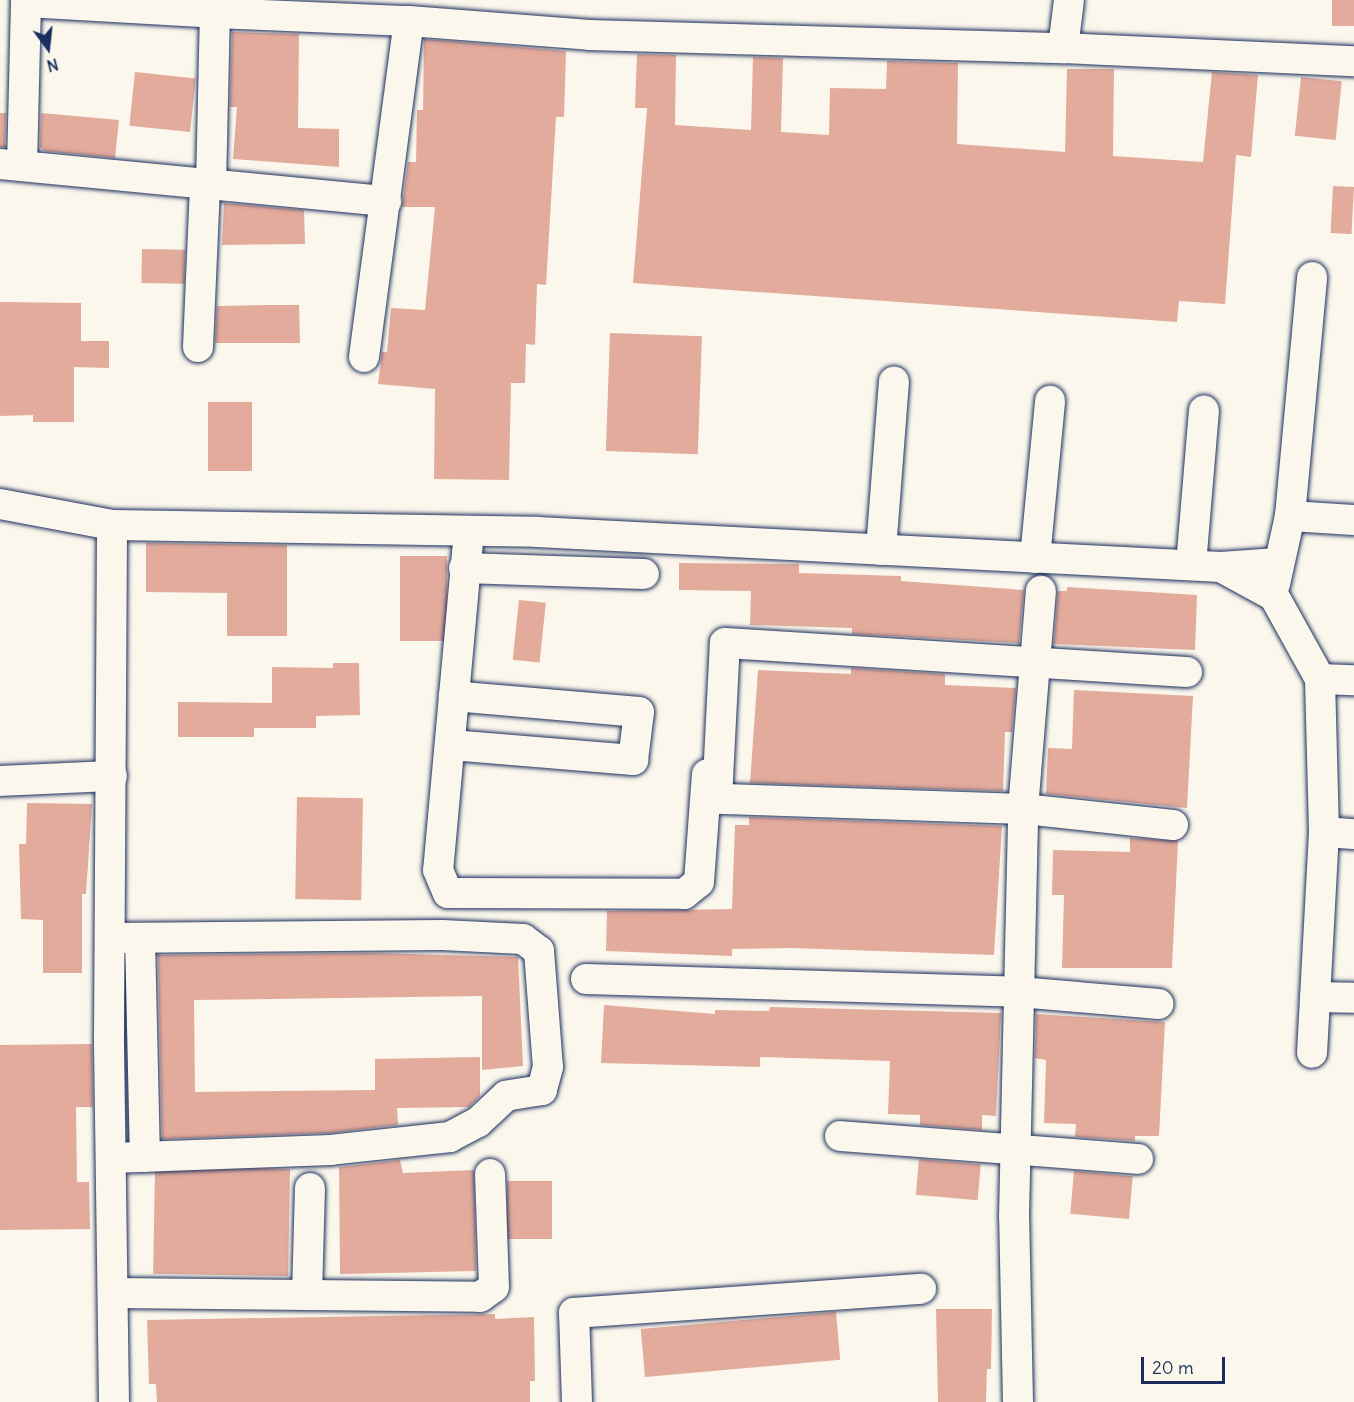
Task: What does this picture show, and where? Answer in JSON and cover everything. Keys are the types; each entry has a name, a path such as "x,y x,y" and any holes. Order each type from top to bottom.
{"street":[{"path":"1063,48 1069,0"},
{"path":"386,201 208,186 11,165 26,1 215,6 589,35 1063,48 1354,61"},
{"path":"198,347 208,186 215,6"},
{"path":"364,357 408,21"},
{"path":"1274,596 1278,563 1290,516 1312,277"},
{"path":"881,550 894,381"},
{"path":"1035,558 1050,401"},
{"path":"1191,566 1204,411"},
{"path":"0,504 112,525 469,531 1221,567 1278,563"},
{"path":"1290,516 1354,520"},
{"path":"112,525 112,776 145,1156"},
{"path":"469,531 438,870 448,893 684,894 699,882 712,705"},
{"path":"1221,567 1274,596 1320,679 1324,832 1312,1053"},
{"path":"464,568 644,574"},
{"path":"1018,1402 1015,1149 1023,808 1041,591"},
{"path":"1173,825 1023,808 717,799 725,643 1187,672"},
{"path":"1320,679 1354,680"},
{"path":"451,745 633,760 639,712 454,696"},
{"path":"0,781 112,776"},
{"path":"1324,832 1354,834"},
{"path":"112,1158 331,1150 450,1137 478,1122 506,1096 542,1090 548,1067 539,951 523,939 442,935 126,938"},
{"path":"114,1402 112,1158 126,938"},
{"path":"586,980 1019,993 1158,1004"},
{"path":"1315,997 1354,998"},
{"path":"840,1136 1138,1159"},
{"path":"113,1293 488,1294 494,1287 490,1174"},
{"path":"307,1294 310,1188"},
{"path":"577,1402 574,1313 921,1289"}],"building":[{"path":"1332,0 1354,0 1354,26 1332,26"},
{"path":"232,32 299,34 298,128 339,129 339,167 233,159 237,107 230,107"},
{"path":"424,39 566,51 564,117 556,117 546,285 537,284 535,345 526,344 525,383 511,383 509,480 434,479 435,389 378,384 382,352 387,352 391,308 425,310 435,207 402,207 408,162 416,162 417,110 423,110"},
{"path":"637,54 676,55 675,125 751,130 753,57 783,58 781,132 829,135 830,88 886,89 887,61 958,63 957,144 1065,152 1067,69 1114,69 1113,156 1203,162 1212,72 1258,75 1251,157 1236,155 1225,304 1179,301 1177,322 633,283 647,108 635,108"},
{"path":"135,72 196,78 190,132 129,126"},
{"path":"1301,77 1342,81 1336,140 1295,136"},
{"path":"0,113 6,113 5,147 0,147"},
{"path":"41,113 119,120 115,158 44,151 40,147"},
{"path":"1333,186 1354,187 1352,234 1331,233"},
{"path":"224,203 304,210 305,244 222,245"},
{"path":"142,249 185,250 184,284 141,283"},
{"path":"0,302 81,303 81,341 109,341 109,368 74,367 74,422 33,422 33,415 0,416"},
{"path":"299,305 300,343 215,343 217,306"},
{"path":"610,333 702,336 698,454 606,451"},
{"path":"208,402 252,402 252,471 208,471"},
{"path":"146,543 287,545 287,636 227,636 227,593 146,592"},
{"path":"400,556 447,556 447,641 400,641"},
{"path":"679,563 799,564 799,573 901,576 901,581 1024,590 1019,643 852,634 852,628 750,625 751,591 679,590"},
{"path":"1067,587 1197,595 1195,650 1054,644 1058,591 1067,591"},
{"path":"519,600 546,603 540,662 513,660"},
{"path":"333,663 359,663 360,715 316,716 316,728 254,728 254,737 178,737 178,702 272,703 272,667 333,668"},
{"path":"851,668 945,674 945,685 1016,688 1012,732 1005,732 1003,791 750,783 758,670 851,674"},
{"path":"1074,690 1193,696 1187,808 1046,794 1048,748 1072,749"},
{"path":"297,797 363,798 361,900 295,899"},
{"path":"27,803 92,804 86,894 82,894 82,973 43,973 43,920 21,919 19,844 26,844"},
{"path":"749,817 1002,826 994,955 791,948 732,949 732,956 606,951 607,911 732,909 735,825 749,825"},
{"path":"1130,838 1178,841 1172,968 1062,968 1064,895 1052,895 1053,850 1130,852"},
{"path":"374,953 518,957 523,1066 482,1070 482,996 194,1000 195,1092 375,1090 375,1059 480,1057 480,1096 469,1107 397,1108 398,1125 330,1133 162,1139 158,955"},
{"path":"604,1005 715,1014 715,1010 769,1011 770,1007 1001,1013 996,1116 982,1115 982,1130 920,1125 920,1115 888,1114 890,1061 760,1057 760,1067 601,1063"},
{"path":"1036,1014 1165,1022 1159,1136 1135,1136 1135,1141 1075,1137 1076,1124 1044,1123 1046,1060 1035,1058"},
{"path":"92,1044 93,1107 76,1107 77,1182 89,1182 90,1229 0,1230 0,1045"},
{"path":"919,1159 981,1164 978,1200 916,1195"},
{"path":"400,1160 403,1173 474,1170 476,1271 340,1274 339,1167"},
{"path":"155,1167 290,1169 288,1276 153,1274"},
{"path":"1074,1171 1133,1176 1129,1219 1070,1214"},
{"path":"507,1181 552,1181 552,1239 507,1239"},
{"path":"936,1309 992,1309 991,1369 987,1369 986,1402 938,1402"},
{"path":"836,1312 840,1360 645,1377 641,1329"},
{"path":"495,1314 495,1319 534,1317 535,1381 530,1381 530,1402 157,1402 156,1384 149,1384 147,1320"}]}
